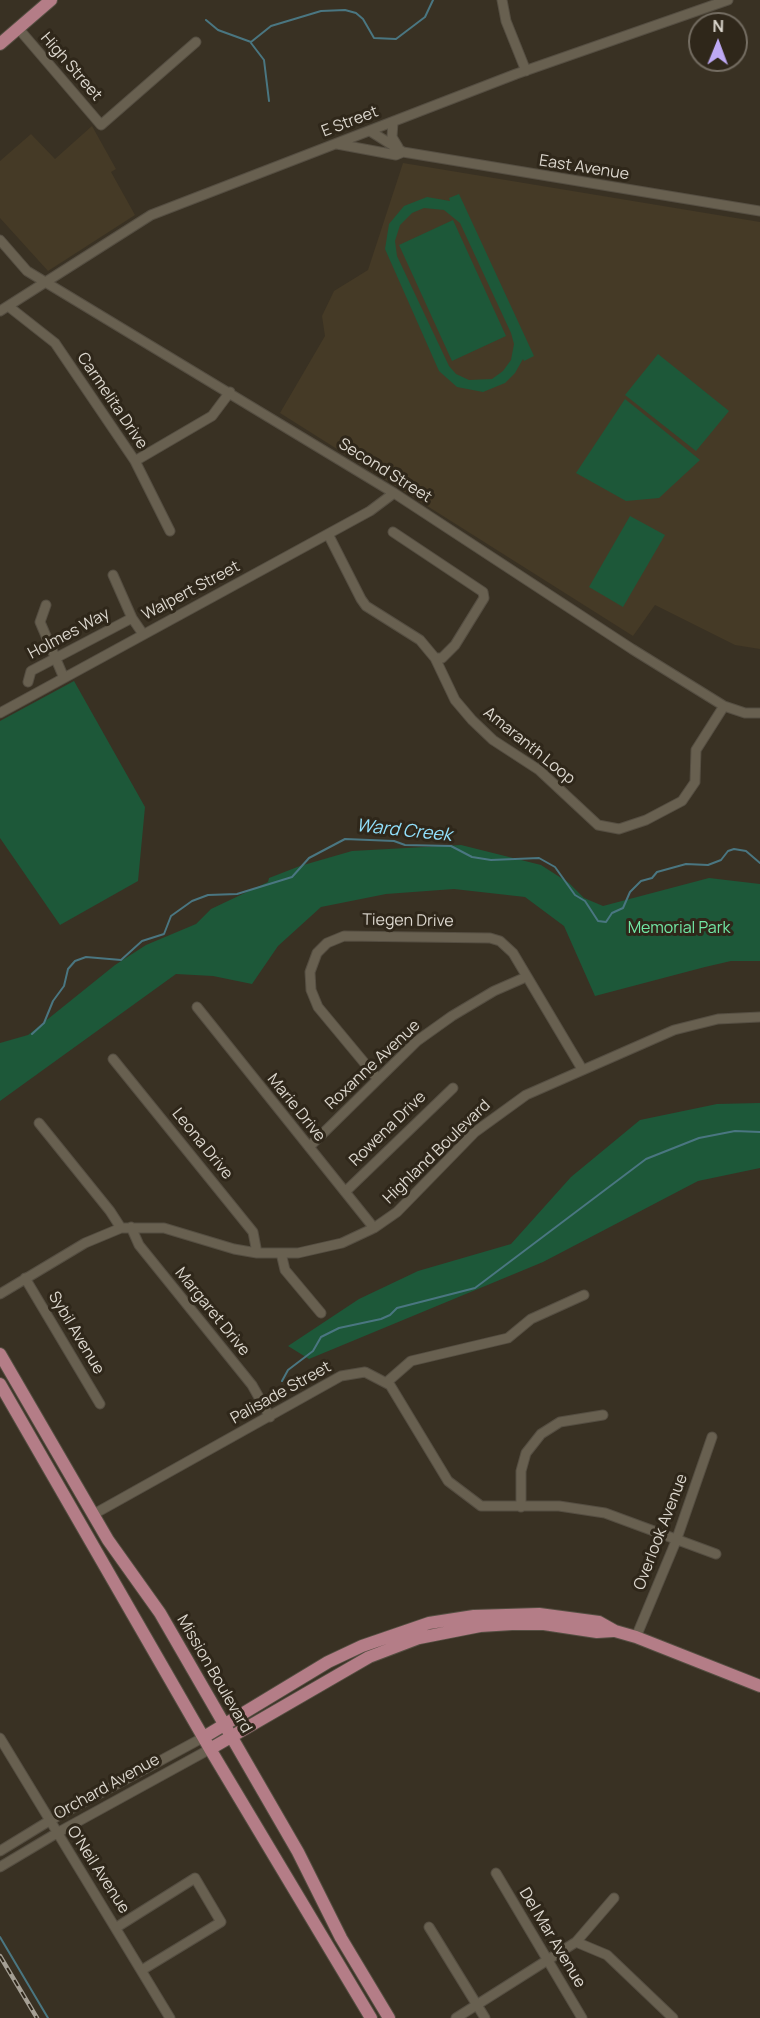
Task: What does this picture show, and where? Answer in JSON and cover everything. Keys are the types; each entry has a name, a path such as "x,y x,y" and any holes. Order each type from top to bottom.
{"main road":[{"path":"0,44 51,0"},
{"name":"Mission Boulevard","path":"0,1354 94,1514 160,1613 298,1852 341,1938 389,2018"},
{"path":"0,1384 210,1749 371,2018"},
{"name":"Orchard Avenue","path":"204,1737 328,1662 381,1639 429,1623 485,1615 539,1614 599,1622 615,1631"},
{"name":"Orchard Avenue","path":"210,1749 369,1657 419,1638 480,1626 512,1624 544,1624 597,1632 615,1631"},
{"path":"615,1631 636,1637 760,1686"}],"street":[{"path":"502,0 506,21 526,71"},
{"name":"E Street","path":"4,308 151,215 526,71 728,0"},
{"name":"High Street","path":"18,28 101,125 196,42"},
{"path":"393,122 392,136 400,150"},
{"path":"370,131 368,142 376,151"},
{"name":"East Avenue","path":"370,131 400,150 760,211"},
{"name":"East Avenue","path":"335,144 396,155 400,150"},
{"name":"Second Street","path":"0,240 27,271 394,493 724,706 736,711 760,713"},
{"name":"Carmelita Drive","path":"4,308 55,343 135,461 171,531"},
{"path":"135,461 212,416 230,392"},
{"name":"Walpert Street","path":"0,713 370,511 394,493"},
{"path":"393,532 483,592 484,598 455,645 442,658 435,658"},
{"name":"Amaranth Loop","path":"328,534 366,606 420,640 435,658 455,700 472,720 493,740 539,770 598,825 608,829 620,829 646,820 682,801 695,782 696,750 724,706"},
{"path":"113,575 132,618 143,634"},
{"path":"46,605 40,622 64,678"},
{"name":"Holmes Way","path":"28,682 31,671 132,618"},
{"name":"Tiegen Drive","path":"377,1078 318,1007 312,995 309,979 311,966 317,953 327,943 344,936 357,934 500,940 510,949 582,1069"},
{"name":"Roxanne Avenue","path":"309,1147 417,1041 452,1016 494,991 526,977"},
{"name":"Marie Drive","path":"197,1007 374,1228"},
{"name":"Highland Boulevard","path":"0,1294 92,1239 126,1228 164,1228 234,1249 257,1253 326,1248 374,1228 409,1201 454,1152 496,1114 532,1092 684,1027 718,1019 760,1017"},
{"name":"Leona Drive","path":"113,1059 253,1232 257,1253"},
{"name":"Rowena Drive","path":"345,1192 453,1088"},
{"name":"Margaret Drive","path":"39,1123 252,1385 270,1417"},
{"path":"281,1253 285,1270 321,1313"},
{"name":"Sybil Avenue","path":"26,1278 100,1404"},
{"path":"584,1295 531,1319 508,1338 411,1361 387,1382 448,1481 481,1506 560,1506 604,1513 716,1554"},
{"name":"Palisade Street","path":"94,1514 347,1374 366,1372 387,1382"},
{"path":"521,1507 521,1471 526,1453 541,1434 560,1422 603,1415"},
{"name":"Overlook Avenue","path":"636,1637 676,1541 712,1437"},
{"name":"Orchard Avenue","path":"0,1851 49,1821 204,1737"},
{"name":"O'Neil Avenue","path":"0,1738 3,1750 117,1927 170,2018"},
{"name":"Orchard Avenue","path":"0,1867 210,1749"},
{"name":"Del Mar Avenue","path":"496,1873 582,2018"},
{"path":"117,1927 195,1878 221,1922 142,1970"},
{"path":"456,2018 576,1942 614,1898"},
{"path":"429,1926 485,2018"},
{"path":"576,1942 607,1955 673,2018"}],"shaded area":[{"path":"92,126 116,169 111,172 135,215 48,271 0,218 0,161 31,134 55,159"},
{"path":"403,163 760,222 760,649 735,645 655,605 633,636 280,413 325,336 322,316 334,291 368,270"}],"green space":[{"path":"459,194 534,356 524,361 523,359 515,373 505,383 483,392 457,387 439,371 385,249 389,224 404,206 427,197 450,201 449,198","holes":["424,208 444,210 460,223 511,333 514,344 511,360 503,371 492,379 469,380 456,374 449,366 397,256 395,241 400,225 412,213"]},
{"path":"453,220 506,336 452,361 399,245"},
{"path":"658,354 729,411 696,451 625,395"},
{"path":"625,399 700,460 659,498 626,501 576,473"},
{"path":"630,516 665,535 623,607 589,587"},
{"path":"74,681 145,807 138,881 60,925 0,838 0,721"},
{"name":"Memorial Park","path":"461,845 541,865 569,883 584,898 603,906 709,878 760,884 760,961 731,961 595,996 564,926 525,897 454,889 386,894 321,907 278,946 252,984 213,976 176,974 0,1101 0,1043 28,1035 115,965 146,945 196,924 211,909 268,882 269,878 300,866 352,851"},
{"path":"760,1103 760,1168 698,1181 543,1262 309,1359 288,1346 359,1299 418,1271 511,1244 571,1177 640,1120 717,1104"}],"waterway":[{"path":"206,20 218,30 251,42 271,26 321,11 345,10 356,13 363,19 374,38 396,39 425,17 433,0"},
{"path":"251,43 264,60 269,101"},
{"name":"Ward Creek","path":"32,1034 44,1023 53,1001 64,986 68,969 75,961 86,957 121,960 142,941 164,934 171,916 192,901 208,895 237,894 292,877 309,858 345,839 394,841 405,845 451,846 472,857 491,860 539,858 555,867 575,895 585,901 598,921 606,922 612,913 623,908 630,892 641,881 652,878 657,872 686,864 708,865 721,860 728,851 734,849 746,851 760,863"},
{"path":"282,1381 288,1370 313,1351 321,1337 339,1328 381,1319 390,1315 397,1308 475,1288 646,1159 699,1138 735,1131 760,1132"},
{"path":"0,1937 48,2018"}],"railway":[{"path":"0,1956 37,2018"}]}
